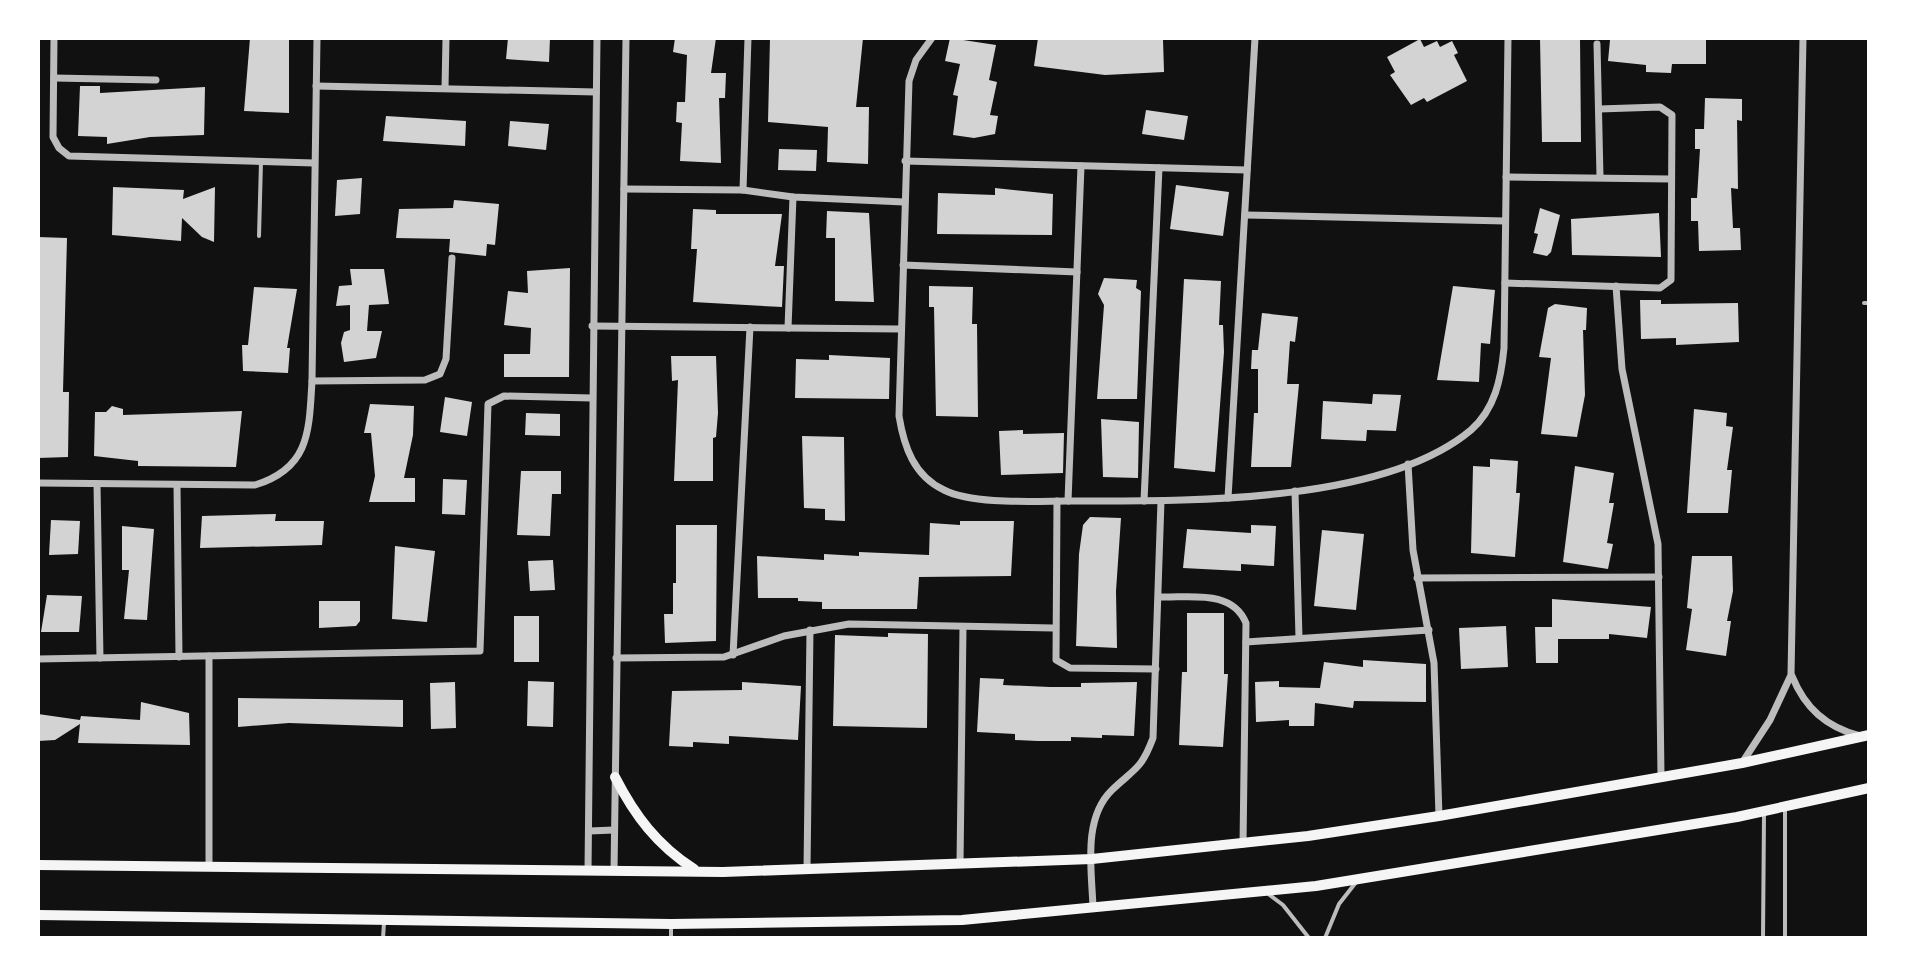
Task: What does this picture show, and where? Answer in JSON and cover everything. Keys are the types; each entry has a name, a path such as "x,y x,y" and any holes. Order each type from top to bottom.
{"main road":[{"path":"38,865 614,871 807,869 1092,859 1243,844 1439,816 1742,763 1865,736"},
{"path":"615,777 640,821 656,840 696,870"},
{"path":"38,915 671,924 922,922 1093,909 1358,880 1764,812 1869,788"}],"street":[{"path":"54,38 53,137 59,148 69,156 314,163"},
{"path":"38,483 255,485 274,479 290,467 302,451 308,432 312,381 317,38"},
{"path":"445,88 446,38"},
{"path":"588,871 597,38"},
{"path":"614,871 626,38"},
{"path":"743,190 748,38"},
{"path":"932,38 916,60 909,81 899,416 903,442 915,466 928,481 961,497 1057,501 1228,498 1357,480 1408,464 1458,440 1487,412 1502,372 1508,38"},
{"path":"1228,498 1255,38"},
{"path":"1742,763 1770,720 1791,675 1803,38"},
{"path":"1597,44 1600,177"},
{"path":"54,78 156,80"},
{"path":"316,86 596,92"},
{"path":"1505,283 1660,288 1671,280 1670,112 1660,107 1599,109"},
{"path":"905,161 1247,170"},
{"path":"1068,501 1081,166"},
{"path":"1144,501 1159,168"},
{"path":"1506,177 1671,179"},
{"path":"624,189 743,190 793,197 904,202"},
{"path":"788,328 793,197"},
{"path":"1245,215 1505,221"},
{"path":"312,381 425,380 440,374 446,359 452,258"},
{"path":"903,265 1077,272"},
{"path":"1616,286 1622,369 1654,512 1659,577 1661,776"},
{"path":"592,326 901,329"},
{"path":"733,655 750,327"},
{"path":"38,659 480,651 488,404 504,396 592,398"},
{"path":"1408,464 1417,578 1429,630 1436,692 1439,816"},
{"path":"97,484 100,658"},
{"path":"177,485 179,657"},
{"path":"1295,491 1299,638"},
{"path":"1057,501 1053,653 1060,665 1156,669"},
{"path":"1093,909 1091,835 1098,811 1111,790 1131,778 1145,760 1153,738 1161,501"},
{"path":"1417,578 1659,577"},
{"path":"1159,597 1228,600 1240,609 1246,623 1243,844"},
{"path":"616,658 733,655 810,630 849,624 1053,628"},
{"path":"960,864 963,627"},
{"path":"807,869 810,630"},
{"path":"1246,642 1429,630"},
{"path":"209,656 209,866"},
{"path":"1791,675 1810,709 1834,727 1865,736"},
{"path":"589,831 614,830"}],"lane":[{"path":"259,236 261,162"},
{"path":"1785,808 1785,938"},
{"path":"1763,938 1764,812"},
{"path":"1325,938 1339,904 1358,880"},
{"path":"1265,892 1283,905 1309,938"},
{"path":"383,938 384,920"},
{"path":"671,924 671,938"}],"building":[{"path":"250,38 289,38 289,113 244,111"},
{"path":"508,38 550,38 549,62 506,59"},
{"path":"675,38 716,38 711,73 726,73 725,98 719,98 721,163 680,161 682,123 676,122 677,102 685,102 687,55 673,52"},
{"path":"770,38 863,38 856,107 869,107 868,164 827,162 828,127 768,122"},
{"path":"950,38 996,45 989,80 997,82 990,115 998,116 995,134 974,138 953,135 958,96 953,95 960,64 945,61"},
{"path":"1038,38 1157,38 1163,40 1164,72 1105,75 1034,66"},
{"path":"1540,38 1580,38 1581,142 1542,142"},
{"path":"1706,38 1706,64 1672,64 1671,73 1646,72 1646,65 1608,61 1610,40"},
{"path":"1420,39 1424,47 1437,41 1440,47 1452,41 1458,53 1454,55 1467,81 1427,102 1424,98 1411,105 1390,75 1395,72 1387,57"},
{"path":"80,86 100,86 100,93 205,87 204,135 150,137 107,144 107,137 78,136"},
{"path":"1705,98 1742,99 1742,121 1737,120 1738,189 1731,188 1733,228 1740,228 1741,250 1699,251 1698,221 1691,221 1691,198 1697,198 1700,149 1695,149 1695,129 1704,129"},
{"path":"1146,110 1188,116 1184,140 1142,134"},
{"path":"386,116 466,121 465,146 383,141"},
{"path":"510,121 549,124 546,150 508,146"},
{"path":"779,149 817,150 816,171 778,170"},
{"path":"362,178 360,214 335,216 337,180"},
{"path":"1176,185 1229,192 1223,236 1170,229"},
{"path":"113,187 184,190 183,199 215,187 214,242 202,237 182,218 181,241 112,235"},
{"path":"995,188 1053,194 1052,235 937,234 938,193 995,195"},
{"path":"454,200 499,204 495,245 487,244 486,256 449,252 450,239 396,238 399,209 453,208"},
{"path":"1540,208 1560,215 1551,252 1547,256 1533,253"},
{"path":"693,209 716,210 716,214 782,214 775,266 784,266 782,307 693,302 697,249 691,249"},
{"path":"827,211 869,213 874,302 835,301 835,238 826,238"},
{"path":"1659,213 1661,257 1572,255 1571,219"},
{"path":"38,237 67,238 63,392 69,392 68,457 38,458"},
{"path":"570,268 569,377 504,377 504,354 530,354 531,328 504,325 508,291 528,293 527,271"},
{"path":"350,269 384,269 389,304 369,305 367,331 382,331 376,358 344,362 341,343 344,332 350,330 350,305 336,306 339,286 352,285"},
{"path":"1104,278 1137,280 1136,288 1141,291 1137,399 1097,399 1104,305 1098,294"},
{"path":"1184,279 1221,281 1219,325 1223,325 1224,352 1215,472 1174,468"},
{"path":"929,286 973,287 972,324 977,324 978,417 936,416 934,307 929,307"},
{"path":"1453,286 1495,290 1490,344 1481,343 1479,382 1437,380"},
{"path":"254,287 297,289 287,348 290,348 288,373 243,371 242,345 248,345"},
{"path":"1640,300 1661,300 1661,304 1738,303 1739,342 1676,345 1676,338 1641,339"},
{"path":"1555,304 1587,308 1586,330 1583,330 1585,395 1577,437 1541,434 1551,358 1539,357 1548,308"},
{"path":"1262,313 1298,317 1295,342 1290,341 1287,384 1299,384 1291,467 1251,467 1254,413 1258,413 1258,369 1251,369 1252,350 1258,350"},
{"path":"829,355 890,358 889,399 795,398 796,359 829,360"},
{"path":"671,356 716,356 718,413 716,437 713,438 713,481 674,481 678,380 672,381"},
{"path":"1373,394 1401,395 1396,431 1367,430 1366,441 1321,439 1323,401 1372,404"},
{"path":"445,397 472,402 467,436 440,432"},
{"path":"370,404 414,406 413,435 404,478 415,478 415,502 369,502 375,476 371,433 364,433"},
{"path":"112,406 123,409 123,415 242,411 236,467 138,466 138,461 94,456 95,412 106,412"},
{"path":"1694,409 1727,413 1726,426 1733,427 1727,470 1732,470 1728,513 1687,513"},
{"path":"526,413 560,414 560,436 525,435"},
{"path":"1101,419 1139,422 1138,478 1103,477"},
{"path":"1023,430 1023,434 1064,433 1063,473 1001,475 999,431"},
{"path":"802,436 844,437 845,521 825,520 825,509 804,508"},
{"path":"1490,459 1518,461 1516,493 1520,493 1515,557 1471,553 1473,466 1490,467"},
{"path":"1575,466 1614,473 1609,503 1614,503 1607,543 1613,544 1608,569 1563,562"},
{"path":"521,471 561,471 561,494 552,494 550,536 517,535"},
{"path":"443,479 467,480 465,515 442,514"},
{"path":"276,514 275,521 324,521 322,545 200,548 202,516"},
{"path":"1090,517 1121,518 1116,591 1117,648 1076,646 1079,554 1083,525"},
{"path":"51,520 80,521 78,554 49,555"},
{"path":"960,521 1014,521 1011,576 919,577 917,609 822,609 822,602 798,601 798,598 758,598 757,556 824,560 824,554 859,556 859,552 929,555 930,523 960,525"},
{"path":"676,525 717,525 716,641 665,643 664,614 673,614 673,583 676,583"},
{"path":"1251,525 1276,526 1274,566 1241,564 1241,571 1183,568 1187,529 1251,533"},
{"path":"122,526 154,529 147,620 124,619 129,570 122,570"},
{"path":"1322,530 1364,534 1356,610 1314,606"},
{"path":"395,546 435,551 427,622 392,619"},
{"path":"1692,556 1732,556 1733,591 1727,621 1731,621 1726,656 1686,650 1692,609 1687,608"},
{"path":"553,560 555,590 530,591 528,561"},
{"path":"47,595 82,596 79,632 41,632"},
{"path":"1552,599 1651,607 1647,638 1609,634 1609,639 1558,639 1558,663 1536,663 1535,627 1552,627"},
{"path":"319,601 360,601 360,621 356,626 319,628"},
{"path":"1187,613 1224,613 1224,674 1228,674 1223,747 1179,745 1182,672 1187,672"},
{"path":"514,616 539,616 539,662 514,662"},
{"path":"1506,626 1508,667 1461,669 1459,628"},
{"path":"888,633 928,634 927,728 833,726 835,635 888,637"},
{"path":"1363,660 1426,664 1426,702 1354,701 1353,708 1315,703 1314,726 1289,726 1289,720 1256,722 1255,682 1279,681 1279,687 1320,688 1324,662 1363,667"},
{"path":"980,678 1004,679 1003,685 1050,687 1137,682 1134,736 1102,735 1102,738 1071,737 1071,741 1038,741 1015,740 1015,734 977,732"},
{"path":"528,681 554,682 553,727 527,726"},
{"path":"455,682 456,728 431,729 430,683"},
{"path":"742,682 801,686 798,740 729,736 729,744 693,742 693,747 669,746 672,691 742,690"},
{"path":"238,698 403,700 403,727 289,723 238,727"},
{"path":"141,702 189,713 190,745 78,743 80,724 55,740 38,741 38,714 80,720 81,716 140,720"}]}
